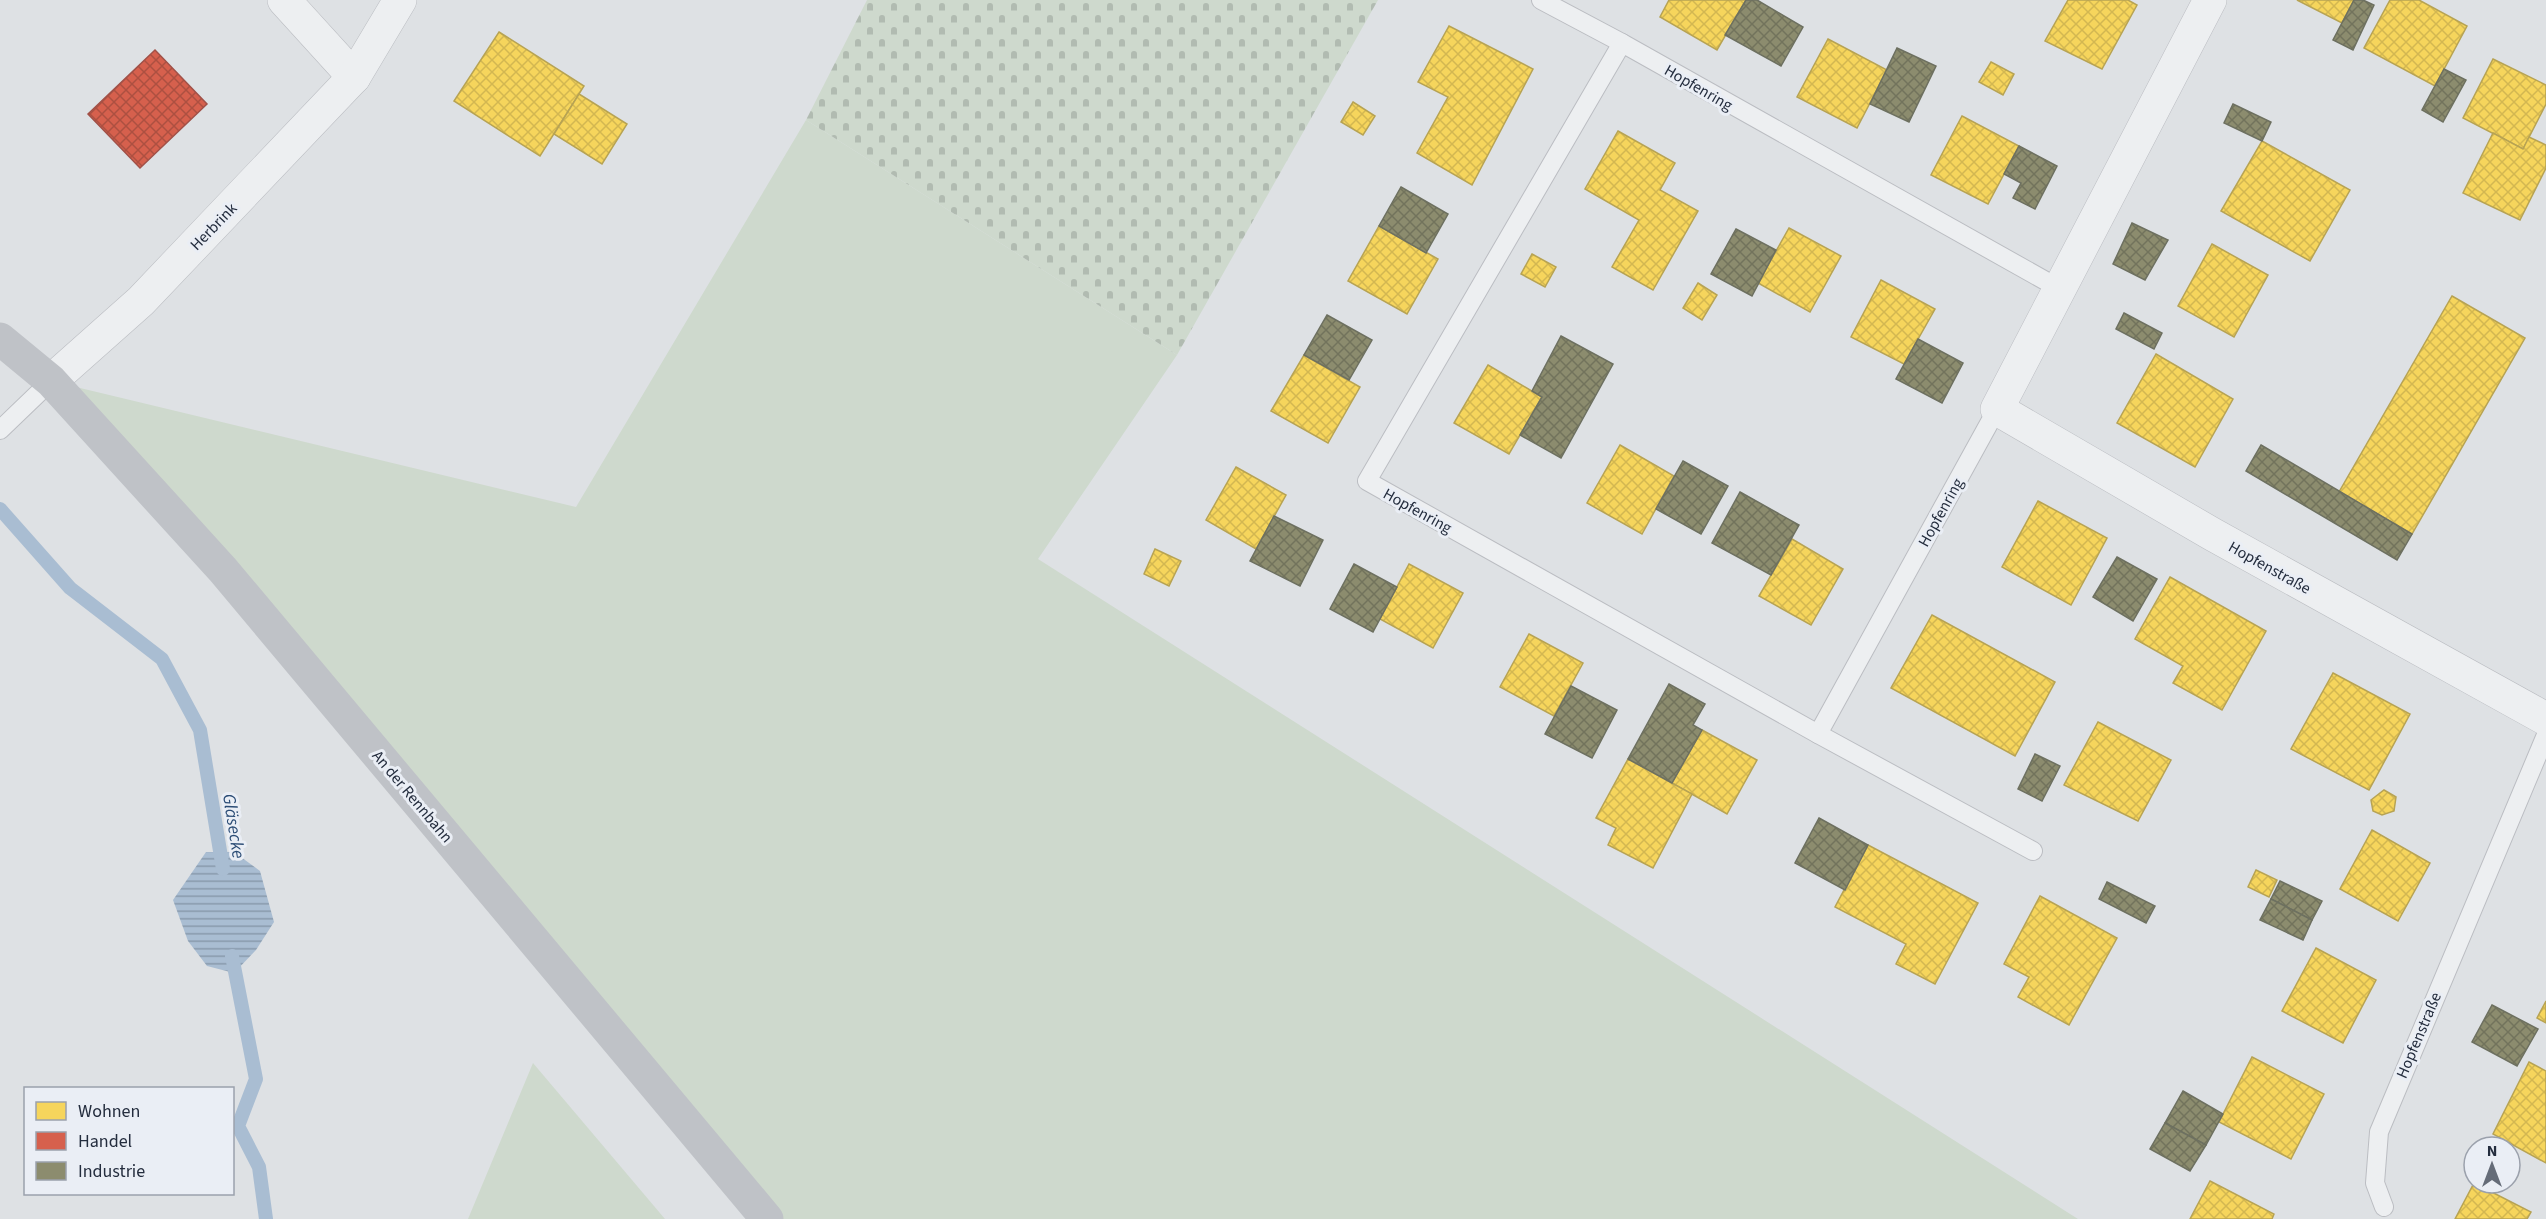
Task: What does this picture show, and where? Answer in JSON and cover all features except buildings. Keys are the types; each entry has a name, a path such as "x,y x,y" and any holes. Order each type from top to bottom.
{"main road":[{"name":"An der Rennbahn","path":"0,339 51,381 223,570 767,1219"}],"street":[{"path":"284,0 354,77"},
{"name":"Herbrink","path":"51,381 141,301 354,77 400,0"},
{"name":"Hopfenring","path":"1997,409 2210,0"},
{"name":"Hopfenstraße","path":"1997,409 2212,534 2546,719"}],"lane":[{"name":"Hopfenring","path":"1541,0 1622,43 2060,289"},
{"name":"Hopfenring","path":"1622,43 1366,481 1818,734 2033,851"},
{"name":"Herbrink","path":"0,430 51,381"},
{"name":"Hopfenring","path":"1818,734 1997,409"},
{"name":"Hopfenstraße","path":"2384,1207 2375,1183 2379,1132 2546,735"}],"green space":[{"path":"867,0 1378,0 1177,355 806,120"},
{"path":"806,120 1177,355 1038,559 2078,1219 767,1219 51,381 576,507"},
{"path":"533,1063 665,1219 468,1219"}],"water":[{"path":"206,852 234,852 260,871 274,922 256,950 234,973 207,966 188,941 173,900"}],"waterway":[{"name":"Gläsecke","path":"0,509 70,588 162,659 200,730 223,869"},
{"name":"Gläsecke","path":"232,956 256,1079 238,1126 259,1167 266,1219"}]}
